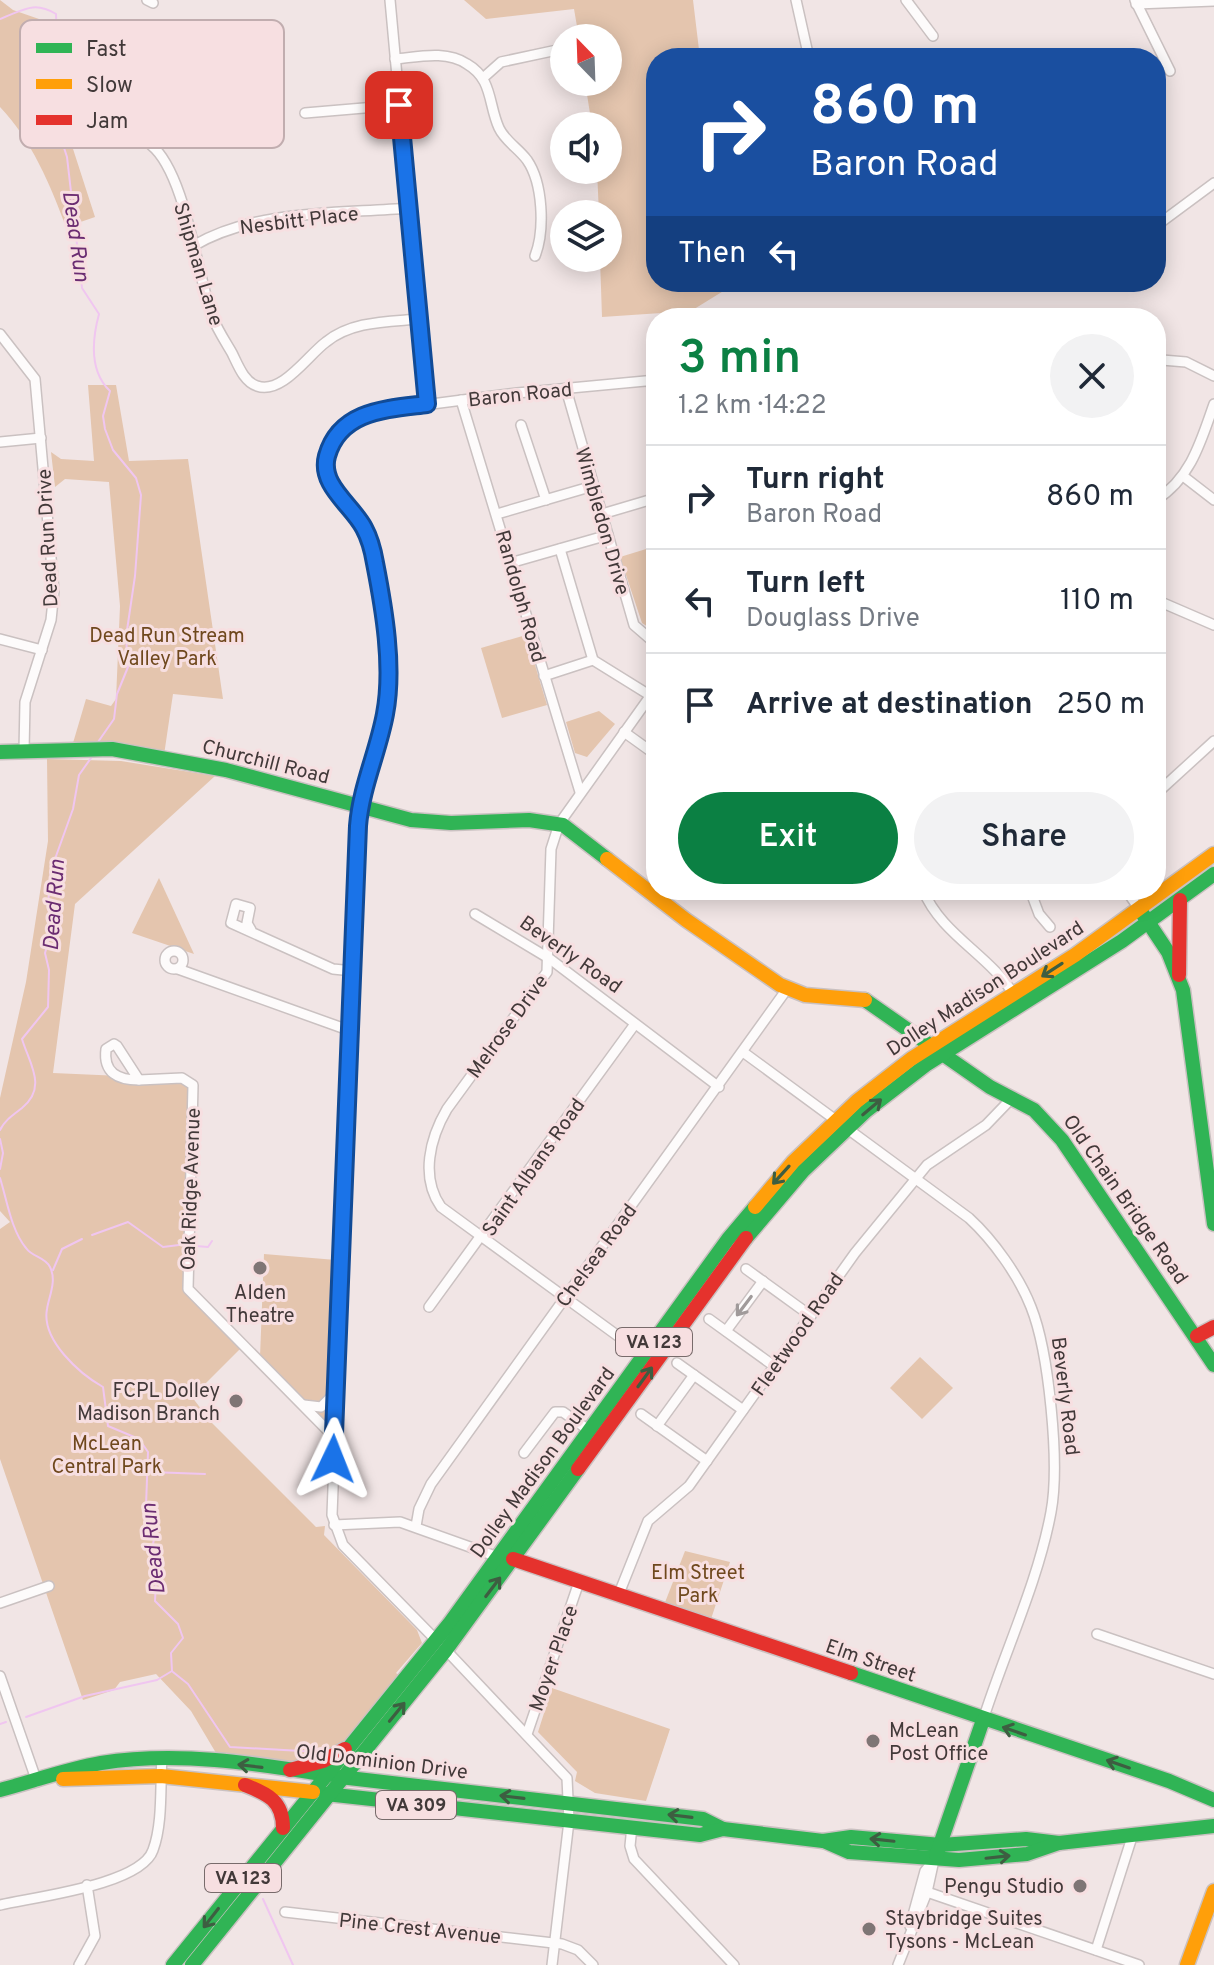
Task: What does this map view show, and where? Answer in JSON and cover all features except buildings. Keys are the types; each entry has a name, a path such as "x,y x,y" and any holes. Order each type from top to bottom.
{"main road":[{"name":"Churchill Road","path":"0,752 112,749 226,770 432,823 529,820 559,824"},
{"path":"559,824 646,889"},
{"name":"Dolley Madison Boulevard","path":"1166,897 1214,854"},
{"name":"Dolley Madison Boulevard","path":"1144,916 1180,900 1214,874"},
{"path":"660,900 727,950 787,989 812,996 865,1000 937,1049"},
{"name":"Dolley Madison Boulevard","path":"173,1965 313,1792 425,1677 449,1624 506,1558 590,1431 755,1205 842,1124 937,1049 1144,916 1162,900"},
{"path":"1180,900 1178,917 1183,958 1179,975 1213,1217"},
{"path":"1144,916 1179,975"},
{"name":"Old Chain Bridge Road","path":"937,1049 1011,1099 1034,1110 1054,1129 1214,1365"},
{"name":"Dolley Madison Boulevard","path":"192,1965 344,1778 359,1747 441,1645 746,1238 842,1124"},
{"path":"1197,1336 1214,1327"},
{"name":"Elm Street","path":"506,1558 1169,1781 1214,1800"},
{"name":"Beverly Road","path":"934,1860 983,1720"},
{"path":"290,1770 359,1747 365,1768 374,1780"},
{"name":"Old Dominion Drive","path":"0,1790 91,1765 162,1757 703,1819 723,1829 823,1841 851,1837 941,1845 1026,1839 1059,1843"},
{"name":"Old Dominion Drive","path":"37,1782 161,1776 700,1835 723,1829"},
{"path":"245,1785 278,1802 283,1828"},
{"name":"Old Dominion Drive","path":"823,1841 849,1852 934,1860 1027,1854 1059,1843 1214,1826"},
{"path":"1187,1965 1210,1916 1214,1891"}],"street":[{"path":"390,0 427,404"},
{"path":"796,0 807,48"},
{"path":"906,0 933,36"},
{"path":"1158,48 1135,2 1214,1"},
{"path":"483,78 501,62 550,52"},
{"path":"395,59 447,56 468,64 483,78 501,131 529,163 536,181 541,230 535,256"},
{"path":"1166,63 1170,71"},
{"path":"305,113 399,105"},
{"name":"Shipman Lane","path":"154,148 166,163 217,327 247,380 259,387 278,384 326,341 349,329 419,319"},
{"path":"1166,219 1214,183"},
{"name":"Nesbitt Place","path":"193,246 222,231 253,222 409,208"},
{"name":"Dead Run Drive","path":"0,334 35,379 54,591 51,620 25,702 24,751"},
{"path":"1166,360 1186,362 1214,376"},
{"name":"Baron Road","path":"359,806 385,715 387,659 370,542 359,520 326,473 331,444 353,420 374,411 646,381"},
{"name":"Wimbledon Drive","path":"566,389 634,625 646,635"},
{"name":"Randolph Road","path":"461,400 580,792"},
{"path":"1166,491 1183,476 1198,450 1214,404"},
{"path":"521,425 546,500"},
{"path":"0,442 41,438"},
{"path":"1183,476 1214,500"},
{"path":"497,514 593,486"},
{"path":"602,514 646,501"},
{"path":"510,563 608,535"},
{"path":"560,549 593,660 646,688"},
{"path":"1166,604 1214,625"},
{"path":"0,639 42,650"},
{"path":"544,676 593,660"},
{"name":"Melrose Drive","path":"482,1237 451,1215 434,1195 430,1154 437,1126 547,972 550,959 551,849 559,824 646,702"},
{"path":"624,732 646,748"},
{"path":"1166,785 1214,741"},
{"path":"359,806 333,1436 334,1525 343,1545 565,1775 569,1821 552,1965"},
{"path":"929,900 938,917 990,962 1017,999"},
{"path":"1033,900 1050,927"},
{"path":"1133,900 1144,916"},
{"name":"Beverly Road","path":"475,914 550,959 719,1087"},
{"path":"251,930 333,969 353,971"},
{"path":"178,969 351,1031"},
{"name":"Chelsea Road","path":"416,1526 419,1509 431,1484 787,989"},
{"name":"Saint Albans Road","path":"429,1307 635,1024"},
{"name":"Beverly Road","path":"743,1052 918,1178 974,1223 1027,1297 1039,1334 1053,1436 1055,1483 1047,1528 983,1720"},
{"name":"Oak Ridge Avenue","path":"139,1080 182,1078 193,1085 188,1289 333,1436"},
{"name":"Fleetwood Road","path":"618,1596 644,1525 654,1513 686,1490 855,1253 927,1165 986,1125 1011,1099"},
{"path":"482,1237 644,1355"},
{"path":"746,1269 811,1316"},
{"path":"726,1331 763,1281"},
{"path":"709,1319 774,1366"},
{"path":"677,1363 743,1410"},
{"path":"657,1426 694,1375"},
{"path":"303,1405 321,1407 335,1391"},
{"path":"524,1453 555,1412 563,1412 590,1431"},
{"path":"641,1414 707,1461"},
{"name":"Elm Street","path":"334,1525 388,1521 416,1526 506,1558"},
{"name":"Moyer Place","path":"527,1734 579,1582"},
{"path":"0,1603 49,1586"},
{"path":"1097,1634 1214,1674"},
{"path":"0,1676 37,1782"},
{"path":"0,1905 129,1875 150,1857 155,1843 162,1757"},
{"path":"632,1826 630,1846 634,1859 734,1965"},
{"path":"1096,1950 1133,1834"},
{"name":"Beverly Road","path":"898,1965 927,1892 934,1860"},
{"name":"Beverly Road","path":"910,1929 911,1915 925,1871 934,1860"},
{"path":"79,1965 95,1936 87,1885"},
{"path":"927,1892 1139,1965"},
{"name":"Pine Crest Avenue","path":"285,1912 554,1943"},
{"path":"554,1943 574,1947 593,1965"}],"green space":[{"path":"0,0 13,10 42,20 20,20 20,132 0,107"},
{"path":"464,0 693,0 699,48 646,48 646,292 722,292 696,308 646,308 646,314 602,317 600,272 622,272 622,200 598,200 598,184 622,184 622,112 590,112 587,96 622,96 622,24 577,24 574,9 486,19"},
{"path":"31,148 73,148 95,217 66,227"},
{"name":"Dead Run Stream Valley Park","path":"88,385 116,385 129,461 188,459 223,699 173,694 164,755 73,743 86,699 111,706 116,699 120,606 109,482 65,479 55,487 51,452 61,459 94,461"},
{"path":"646,549 646,626 642,623 620,557"},
{"path":"526,635 547,705 502,718 481,648"},
{"path":"599,711 615,724 587,757 575,753 566,722"},
{"name":"McLean Central Park","path":"47,759 121,761 215,776 75,904 53,1073 189,1079 184,1285 241,1348 192,1397 211,1422 316,1527 325,1526 324,1535 417,1630 422,1643 396,1673 400,1676 343,1745 323,1758 283,1762 216,1753 191,1711 156,1674 120,1682 114,1690 83,1700 0,1459 0,1229 10,1222 0,1211 0,1098 26,982 48,841"},
{"path":"159,878 194,954 132,933"},
{"path":"264,1254 336,1260 329,1431 260,1357"},
{"path":"920,1357 953,1388 922,1419 890,1388"},
{"name":"Elm Street Park","path":"685,1551 730,1562 711,1619 664,1605"},
{"path":"552,1688 670,1729 646,1801 595,1793 575,1781 577,1772 538,1732"}],"waterway":[{"name":"Dead Run","path":"0,19 34,7 56,14 56,20"},
{"name":"Dead Run","path":"64,148 82,288 99,314 94,355 98,374 110,391 103,416 105,429 113,450 136,478 141,495 135,576 126,637 128,667 117,694 114,719 98,742"},
{"name":"Dead Run","path":"0,1130 34,1092 34,1075 22,1039 48,1007 49,970 45,953 51,932 48,904 51,870 73,809 79,775 91,758"},
{"name":"Dead Run","path":"0,1139 3,1153 0,1169"},
{"name":"Dead Run","path":"0,1178 21,1241 29,1251 48,1264 52,1272 47,1321 56,1344 74,1365 103,1387 108,1426 139,1439 148,1452 146,1506 154,1539 149,1564 156,1581 155,1601 178,1624 183,1638 171,1653 172,1671"},
{"path":"92,1235 128,1222 163,1247 179,1245"},
{"path":"53,1270 62,1249 82,1239"},
{"path":"196,1246 208,1247 212,1241"},
{"path":"150,1472 205,1474"},
{"name":"Dead Run","path":"26,1717 85,1696 157,1680 172,1671"},
{"path":"173,1672 188,1684 230,1747 318,1752"},
{"name":"Dead Run","path":"0,1724 6,1722"},
{"path":"263,1899 293,1965"}],"traffic: fast":[{"path":"0,752 112,749 226,770 411,820 451,823 529,820 563,825 607,859"},
{"path":"746,1238 803,1171 866,1111 927,1064 1122,941 1214,874"},
{"path":"1142,913 1168,952 1183,990 1214,1224"},
{"path":"865,1000 990,1087 1034,1110 1062,1140 1214,1365"},
{"path":"173,1965 449,1624 728,1239 755,1207"},
{"path":"192,1965 446,1650 578,1469"},
{"path":"851,1673 1169,1781 1214,1800"},
{"path":"936,1856 983,1720"},
{"path":"0,1790 101,1763 158,1758 243,1763 328,1775"},
{"path":"340,1777 703,1819 723,1829"},
{"path":"326,1794 700,1835 723,1829 823,1841 851,1837 941,1845 1026,1839 1059,1843"},
{"path":"824,1841 849,1852 959,1860 1027,1854 1059,1843 1214,1826"}],"traffic: slow":[{"path":"1166,889 1214,854"},
{"path":"607,859 646,889"},
{"path":"660,900 780,985 805,995 865,1000"},
{"path":"755,1207 793,1162 857,1101 911,1059 1075,955 1151,900"},
{"path":"63,1779 161,1776 313,1792"},
{"path":"1187,1965 1214,1891"}],"traffic: jam":[{"path":"1179,975 1180,900"},
{"path":"578,1469 746,1238"},
{"path":"1197,1336 1214,1327"},
{"path":"513,1559 851,1673"},
{"path":"290,1770 323,1761 345,1749"},
{"path":"245,1785 273,1800 280,1811 283,1828"}],"place":[{"name":"Alden Theatre","path":"260,1268"},
{"name":"FCPL Dolley Madison Branch","path":"236,1401"},
{"name":"McLean Post Office","path":"873,1741"},
{"name":"Pengu Studio","path":"1080,1886"},
{"name":"Staybridge Suites Tysons - McLean","path":"869,1929"}],"route":[{"path":"333,1459 359,806 385,715 389,684 377,572 370,542 351,508 332,486 325,463 339,432 358,417 379,410 427,404 399,105"}]}
